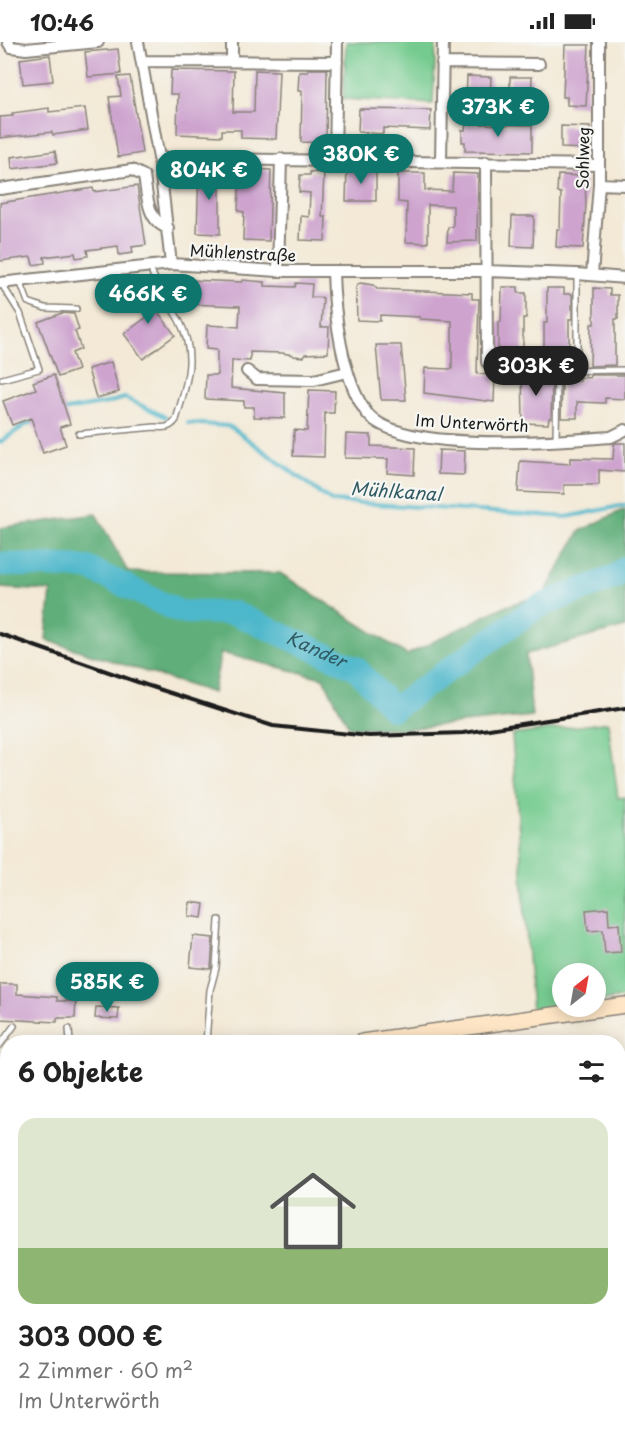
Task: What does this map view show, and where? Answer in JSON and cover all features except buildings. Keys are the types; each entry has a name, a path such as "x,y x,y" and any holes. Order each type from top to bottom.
{"main road":[{"path":"412,1035 625,1005"}],"street":[{"path":"8,42 11,47 26,49 98,42"},
{"path":"138,42 159,158 171,264"},
{"path":"232,42 232,61"},
{"path":"335,160 337,42"},
{"path":"441,161 443,42"},
{"name":"Sohlweg","path":"592,275 599,165 599,42"},
{"path":"142,61 337,62"},
{"path":"442,63 539,64"},
{"path":"159,158 599,165"},
{"path":"278,271 280,159"},
{"path":"486,162 487,362"},
{"path":"0,189 132,170 144,176 152,216 161,226 168,228"},
{"path":"598,184 625,185"},
{"name":"Mühlenstraße","path":"0,283 171,264 278,271 485,271 625,278"},
{"name":"Im Unterwörth","path":"333,272 333,297 346,372 367,413 388,429 417,437 508,443 611,437 625,430"},
{"path":"247,371 258,378 314,381 346,372"}],"lane":[{"path":"79,434 155,427 165,429 176,420 190,370 188,345 180,323 154,281 150,267"},
{"path":"577,274 577,353"},
{"path":"20,281 28,302 45,308 76,309"},
{"path":"0,283 20,313 39,369 2,379"},
{"path":"556,441 557,371 625,370"},
{"path":"205,1035 210,990 216,968 219,921"},
{"path":"7,1035 14,1026"},
{"path":"69,1029 69,1035"}],"green space":[{"path":"346,42 436,42 433,104 343,99"},
{"path":"625,509 625,627 526,654 532,716 404,729 349,727 323,678 221,653 213,693 46,640 51,591 0,588 0,528 96,514 128,572 280,573 407,655 503,607 544,594 580,531"},
{"path":"608,722 618,798 625,797 625,997 606,1000 606,963 552,963 552,1008 532,1011 512,735"}],"waterway":[{"name":"Mühlkanal","path":"61,411 125,398 166,417"},
{"name":"Mühlkanal","path":"0,442 35,421"},
{"name":"Mühlkanal","path":"188,423 228,426 234,429 331,501 567,517 625,505"},
{"name":"Kander","path":"0,564 88,568 180,612 234,613 356,668 393,709 537,607 615,577 625,568"}],"railway":[{"path":"0,634 273,726 369,736 463,733 625,708"}]}
